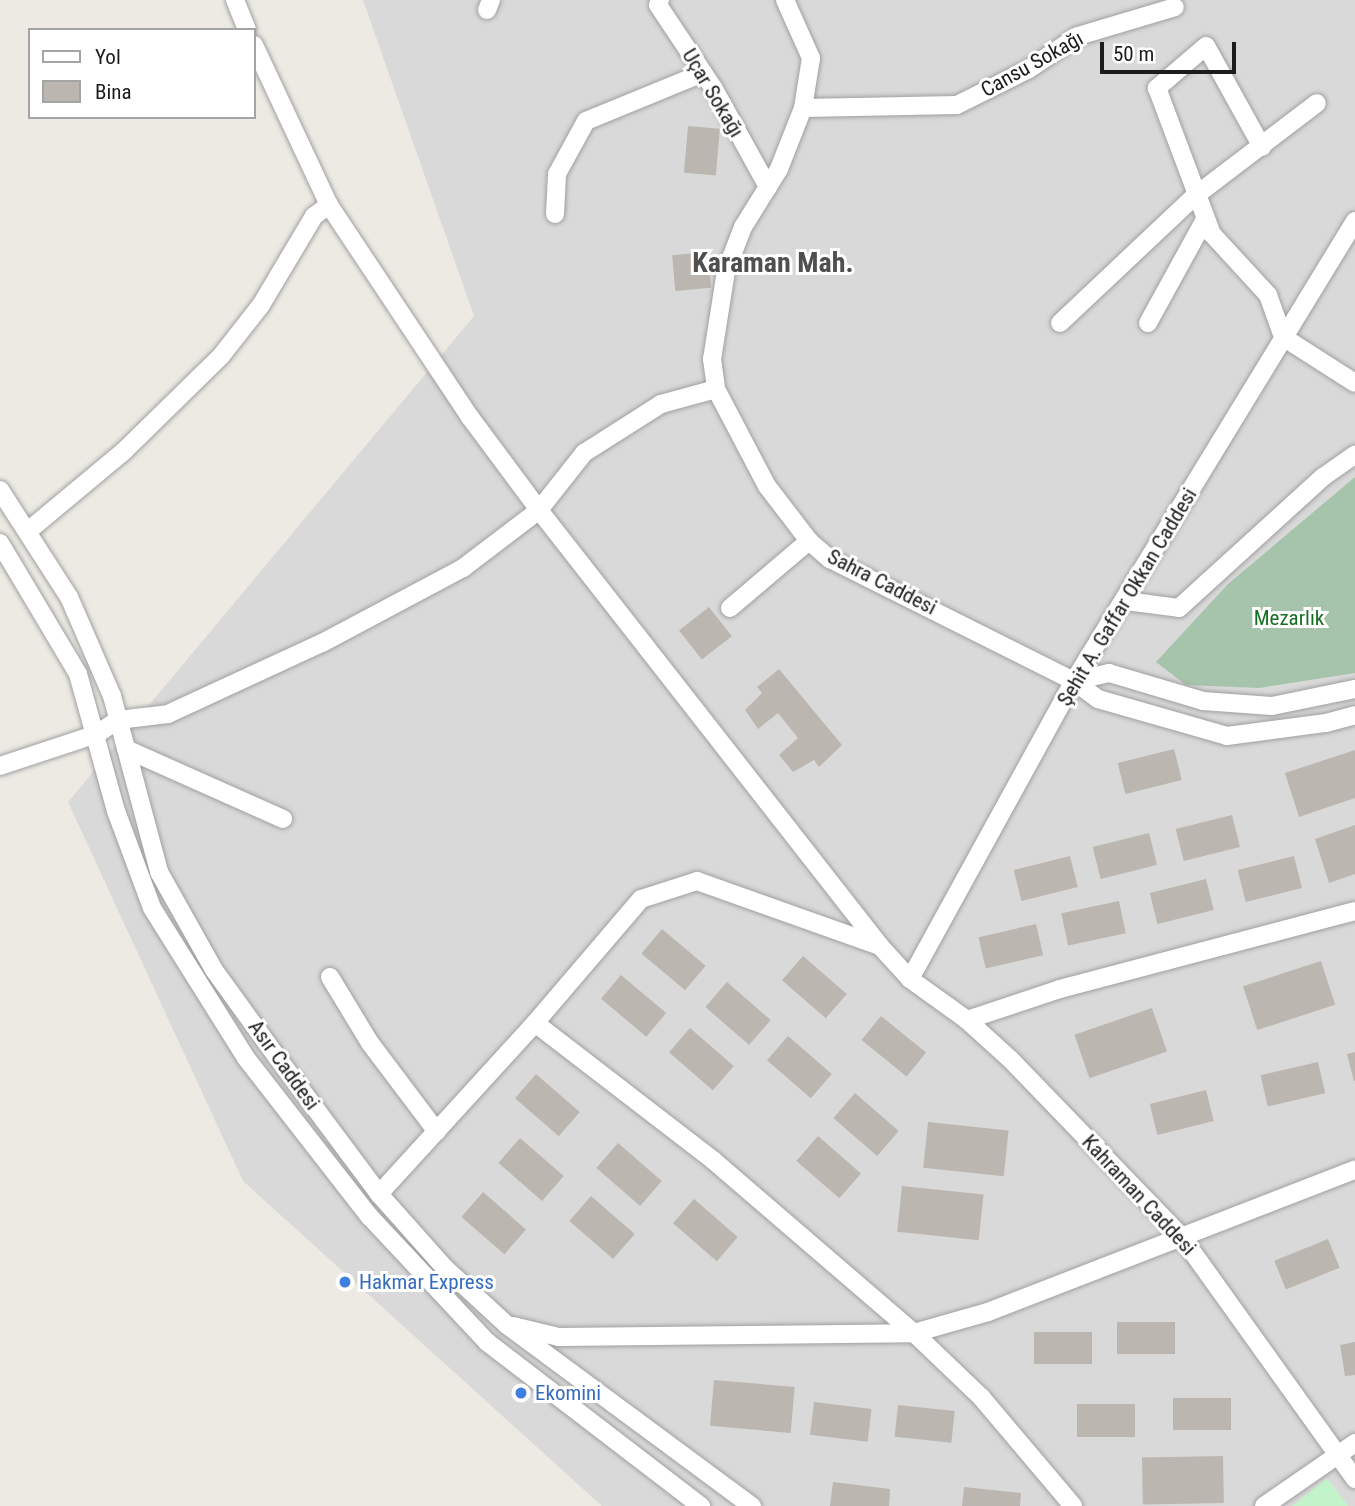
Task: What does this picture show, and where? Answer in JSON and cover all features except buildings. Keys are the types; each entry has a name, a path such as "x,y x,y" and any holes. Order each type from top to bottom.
{"street":[{"path":"235,0 246,28"},
{"name":"Uçar Sokağı","path":"660,0 658,5 703,73 768,187"},
{"name":"Sahra Caddesi","path":"785,0 811,58 803,108 768,187 743,227 726,271 712,359 716,389 767,486 810,541 830,559 1074,681 1098,699 1227,736 1325,723 1355,715"},
{"name":"Cansu Sokağı","path":"803,108 957,105 1030,69 1077,36 1175,7"},
{"path":"1262,148 1206,46 1157,89 1205,221 1268,295 1283,337 1355,383"},
{"name":"Kahraman Caddesi","path":"256,49 330,205 470,416 539,510 880,946 910,979 967,1020 1181,1236 1355,1479"},
{"path":"555,214 557,174 586,121 703,73"},
{"path":"1060,323 1195,196 1262,148 1317,103"},
{"path":"28,531 124,451 221,356 261,305 314,216 330,205"},
{"path":"1148,323 1205,221"},
{"name":"Şehit A. Gaffar Okkan Caddesi","path":"910,979 1074,681 1126,601 1355,221"},
{"path":"0,766 97,734 118,720 168,714 323,643 463,568 539,510 584,453 661,404 716,389"},
{"path":"1126,601 1178,608 1323,477 1355,455"},
{"name":"Asır Caddesi","path":"0,490 69,597 118,720 165,883 214,970 379,1194 445,1268 507,1325 752,1506"},
{"path":"730,608 810,541"},
{"name":"Asır Caddesi","path":"0,543 78,674 97,734 116,811 152,908 246,1058 370,1217 486,1342 701,1506"},
{"path":"1074,681 1109,673 1203,701 1272,706 1355,689"},
{"path":"126,749 283,819"},
{"path":"379,1194 535,1023 640,899 685,883 720,886 880,946"},
{"path":"967,1020 1060,989 1355,911"},
{"path":"330,978 370,1043 437,1132"},
{"path":"535,1023 714,1161 914,1333 981,1397 1073,1506"},
{"path":"507,1325 559,1337 914,1333 988,1312 1355,1170"},
{"path":"1264,1506 1355,1443"}],"shaded area":[{"path":"363,0 1355,0 1355,1506 602,1506 243,1181 68,802 474,316"}],"green space":[{"name":"Mezarlık","path":"1355,477 1355,673 1259,688 1186,685 1156,662 1228,584"},
{"path":"1327,1478 1348,1506 1292,1506"}],"place":[{"name":"Hakmar Express","path":"345,1282"},
{"name":"Ekomini","path":"521,1393"}],"district":[{"name":"Karaman Mah.","path":"773,263"}]}
